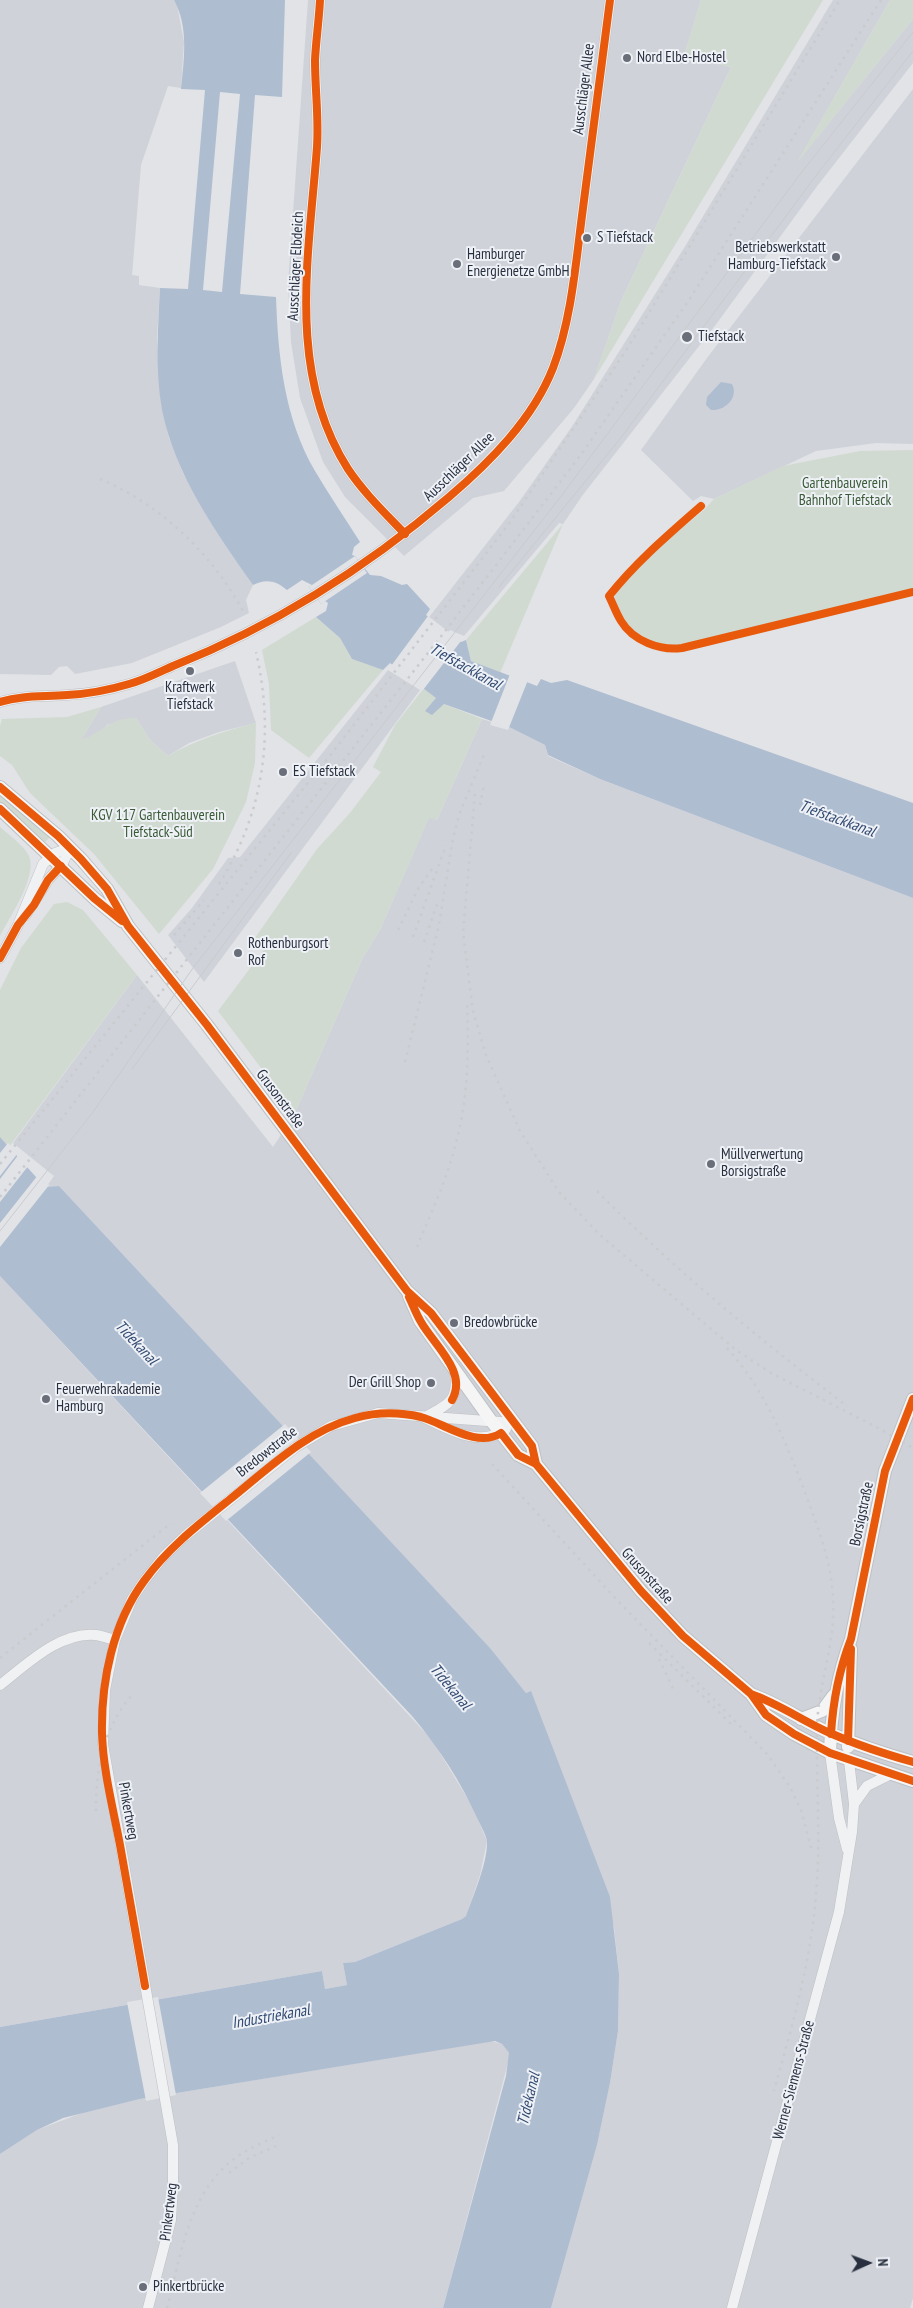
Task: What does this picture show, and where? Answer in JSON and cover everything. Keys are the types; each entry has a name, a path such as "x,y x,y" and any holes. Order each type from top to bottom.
{"main road":[{"name":"Grusonstraße","path":"0,787 70,848 107,889 128,926 207,1025 407,1291 431,1313 532,1446 536,1464"},
{"name":"Grusonstraße","path":"0,809 95,900 128,926"},
{"name":"Grusonstraße","path":"407,1291 420,1321 501,1434 518,1455 536,1464 612,1559 683,1636 751,1694 766,1715 794,1734 830,1753 913,1781"},
{"name":"Borsigstraße","path":"849,1760 851,1639 885,1471 913,1399"},
{"name":"Borsigstraße","path":"830,1753 836,1692 842,1661 851,1639"},
{"path":"802,1719 822,1711 836,1692"},
{"name":"Grusonstraße","path":"751,1694 772,1702 831,1734 913,1762"}],"street":[{"name":"Ausschläger Elbdeich","path":"320,0 315,62 318,126 305,290 310,369 317,399 339,454 361,486 405,534"},
{"name":"Ausschläger Allee","path":"0,702 20,697 80,694 131,684 241,637 315,596 405,534 470,479 506,442 539,394 553,367 564,328 579,241 610,0"},
{"name":"Ausschläger Allee","path":"0,694 20,697"},
{"path":"0,958 18,925 42,866 51,856 70,848"},
{"path":"18,925 34,905 48,880 61,866 70,848"},
{"path":"424,1418 444,1407 452,1400 456,1387 455,1372"},
{"name":"Bredowstraße","path":"114,1640 132,1599 164,1556 208,1516 310,1437 331,1426 378,1413 424,1418 449,1417 514,1423"},
{"name":"Bredowstraße","path":"424,1418 446,1429 478,1437 492,1438 501,1434"},
{"path":"501,1434 514,1423"},
{"path":"0,1684 56,1644 74,1637 96,1635 114,1640"},
{"name":"Pinkertweg","path":"114,1640 105,1690 103,1744 173,2145 170,2220 148,2308"},
{"name":"Werner-Siemens-Straße","path":"830,1753 839,1818 848,1850"},
{"name":"Werner-Siemens-Straße","path":"732,2308 839,1912 847,1873 854,1804 849,1760"},
{"path":"854,1804 867,1786 891,1774"}],"shaded area":[{"name":"Kraftwerk Tiefstack","path":"0,0 174,0 177,5 184,42 181,88 168,86 141,165 132,275 139,276 139,285 160,288 157,338 162,409 169,438 182,471 199,502 253,585 246,600 249,613 221,627 132,663 75,674 67,666 59,667 51,675 0,674"},
{"path":"308,0 701,0 684,56 731,67 621,301 594,379 574,408 504,491 473,498 404,556 345,497 323,462 300,398 291,342 288,284"},
{"path":"833,0 890,0 798,161 913,19 913,63 818,185 717,323 582,496 563,524 559,523 464,636 450,630 445,636 426,621 519,502 573,425 684,248"},
{"path":"913,89 913,444 876,443 816,451 714,499 701,496 693,501 641,450 707,358"},
{"path":"235,661 256,723 219,732 189,743 168,756 150,740 136,718 107,725 98,734 81,740 101,707"},
{"path":"388,670 420,690 204,982 168,935 192,908 228,858 240,857"},
{"path":"482,719 511,728 545,745 548,756 600,779 913,898 913,2298 910,2308 551,2308 597,2145 610,2083 618,2031 619,1974 614,1927 530,1692 526,1693 491,1649 59,1186 46,1187 54,1176 13,1143 137,975 273,1147 295,1113 363,957 380,930 429,817 437,820"},
{"path":"0,1276 432,1740 472,1806 487,1841 480,1875 466,1916 462,1919 355,1962 343,1963 347,1985 325,1989 322,1971 0,2027"},
{"path":"491,2041 502,2044 509,2053 509,2059 443,2308 0,2308 0,2154 37,2130 82,2113 140,2099"}],"green space":[{"path":"701,0 823,0 594,379 621,301 731,67 684,56"},
{"path":"890,0 913,0 913,19 796,164"},
{"name":"Gartenbauverein Bahnhof Tiefstack","path":"913,450 913,590 680,646 667,646 646,640 631,628 619,610 614,598 619,588 642,561 704,510 714,499 783,466 860,451"},
{"path":"563,524 500,673 471,661 466,640"},
{"path":"316,617 340,638 352,659 383,670 309,758 271,730 269,684 262,650"},
{"path":"424,688 444,704 482,719 437,820 429,818 380,930 363,957 295,1113 218,1011 266,947 255,938 317,849 350,813 381,772 373,767 395,725"},
{"name":"KGV 117 Gartenbauverein Tiefstack-Süd","path":"101,707 81,740 113,722 127,718 136,718 150,740 168,756 210,736 256,723 255,763 246,802 213,869 159,934 94,854 30,793 12,765 0,756 0,726 2,719 67,717"},
{"path":"0,794 50,837 45,842 0,802"},
{"path":"0,827 22,847 28,854 31,862 27,884 0,936"},
{"path":"67,902 83,910 137,975 9,1147 0,1137 0,990 21,948 54,904"}],"water":[{"name":"Tiefstackkanal","path":"174,0 285,0 282,97 255,95 240,294 276,297 281,364 296,430 315,471 360,542 354,547 352,555 355,556 370,575 381,576 402,585 407,584 430,609 426,615 461,642 466,640 471,661 537,686 541,679 551,683 567,680 913,803 913,898 600,779 548,755 545,745 511,728 444,704 432,715 425,711 436,698 390,663 383,670 352,659 340,638 316,617 326,611 328,603 325,601 321,604 309,587 312,585 302,580 287,590 279,584 267,581 253,585 198,502 176,457 162,410 158,380 160,288 188,289 205,90 181,89 184,32 179,10","holes":["220,92 240,94 222,292 203,290"]},
{"path":"721,382 732,384 734,394 726,406 711,410 706,405 707,397"},
{"path":"0,1137 45,1187 59,1186 491,1649 526,1693 531,1691 610,1897 619,1974 618,2031 610,2083 597,2145 551,2308 443,2308 506,2076 509,2053 502,2044 495,2041 140,2099 63,2118 37,2130 0,2154 0,2027 322,1971 325,1989 347,1985 343,1963 355,1962 466,1916 483,1869 487,1841 485,1833 457,1779 431,1740 412,1716 0,1276"}],"pier":[{"path":"355,556 367,573 321,604 309,587"},
{"path":"428,616 461,641 423,690 391,666"},
{"path":"510,674 528,680 508,730 490,725"},
{"path":"8,1143 18,1153 0,1176 0,1153"},
{"path":"19,1154 29,1165 0,1202 0,1179"},
{"path":"38,1175 47,1185 50,1184 0,1247 0,1223"},
{"path":"285,1424 311,1452 226,1521 200,1493"},
{"path":"158,1997 176,2095 146,2101 127,2002"}],"tram line":[{"path":"0,1231 93,1112 193,968 562,495 801,173 913,32"},
{"path":"499,587 620,439 818,173 913,51"},
{"path":"132,1069 291,853"}],"railway":[{"path":"0,1164 332,753 508,525 625,352 840,0"},
{"path":"0,1197 446,630 580,456 689,300 881,0"},
{"path":"100,479 143,502 182,533 216,570 243,611"},
{"path":"219,884 234,857 246,829 262,772 265,713 256,652"},
{"path":"405,1062 439,925 453,838 459,815 485,752"},
{"path":"480,805 484,785"},
{"path":"475,794 463,932 473,1011 486,1055 520,1131 559,1192 600,1235 736,1350 771,1373 913,1448"},
{"path":"413,937 446,845"},
{"path":"398,930 418,889 432,869"},
{"path":"174,935 204,900"},
{"path":"424,942 438,902"},
{"path":"417,1247 446,1175 459,1132 465,1096 468,1042 467,1005"},
{"path":"597,1191 656,1248 718,1303 847,1406"},
{"path":"727,1348 753,1381 773,1417 791,1456 822,1540 832,1587 832,1633 818,1717 818,1854 813,1919 800,1994 774,2091"},
{"path":"492,1464 617,1600 767,1754 790,1787 801,1810 812,1851"},
{"path":"0,1658 171,1523"},
{"path":"649,1643 733,1726"},
{"path":"659,1659 675,1693"},
{"path":"96,1811 96,1795 103,1749 114,1721 132,1695"},
{"path":"167,2308 188,2230 204,2193 215,2177 235,2158 279,2135"},
{"path":"229,2173 249,2158 276,2146"}],"cycle path":[{"path":"320,0 315,60 318,125 317,147 307,271 306,312 309,353 316,393 329,432 348,469 368,495 405,534"},
{"path":"0,702 25,697 83,694 121,686 146,678 247,633 318,593 385,548 464,484 509,438 534,405 544,387 553,368 565,329 575,268 610,0"},
{"path":"701,506 641,560 609,596 626,628 632,634 648,643 665,648 682,648 913,592"},
{"path":"0,787 58,836 107,889 128,926 207,1025 407,1291 431,1313 532,1446 536,1464"},
{"path":"0,809 95,899 122,921"},
{"path":"0,958 18,925 34,905 48,880 61,866"},
{"path":"409,1297 421,1322 453,1369 456,1379 456,1390 452,1400"},
{"path":"831,1734 837,1686 851,1639 885,1471 913,1399"},
{"path":"145,1986 104,1761 102,1733 102,1713 107,1673 111,1653 124,1615 133,1597 153,1569 206,1518 304,1441 337,1424 355,1418 388,1413 404,1414 430,1420 471,1437 492,1437 501,1433 518,1455 536,1464 641,1591 683,1636 751,1694 766,1715 794,1734 830,1753 913,1781"},
{"path":"848,1741 851,1649"},
{"path":"751,1694 840,1737 913,1762"}],"place":[{"name":"Nord Elbe-Hostel","path":"627,58"},
{"name":"S Tiefstack","path":"587,238"},
{"name":"Betriebswerkstatt Hamburg-Tiefstack","path":"836,257"},
{"name":"Hamburger Energienetze GmbH","path":"457,264"},
{"name":"Tiefstack","path":"687,337"},
{"name":"Kraftwerk Tiefstack","path":"190,671"},
{"name":"ES Tiefstack","path":"283,772"},
{"name":"Rothenburgsort Rof","path":"238,953"},
{"name":"Müllverwertung Borsigstraße","path":"711,1164"},
{"name":"Bredowbrücke","path":"454,1323"},
{"name":"Der Grill Shop","path":"431,1383"},
{"name":"Feuerwehrakademie Hamburg","path":"46,1399"},
{"name":"Pinkertbrücke","path":"143,2287"}],"water label":[{"name":"Tidekanal","path":"136,1343"},
{"name":"Tidekanal","path":"450,1687"},
{"name":"Industriekanal","path":"271,2017"},
{"name":"Tidekanal","path":"529,2099"}]}
